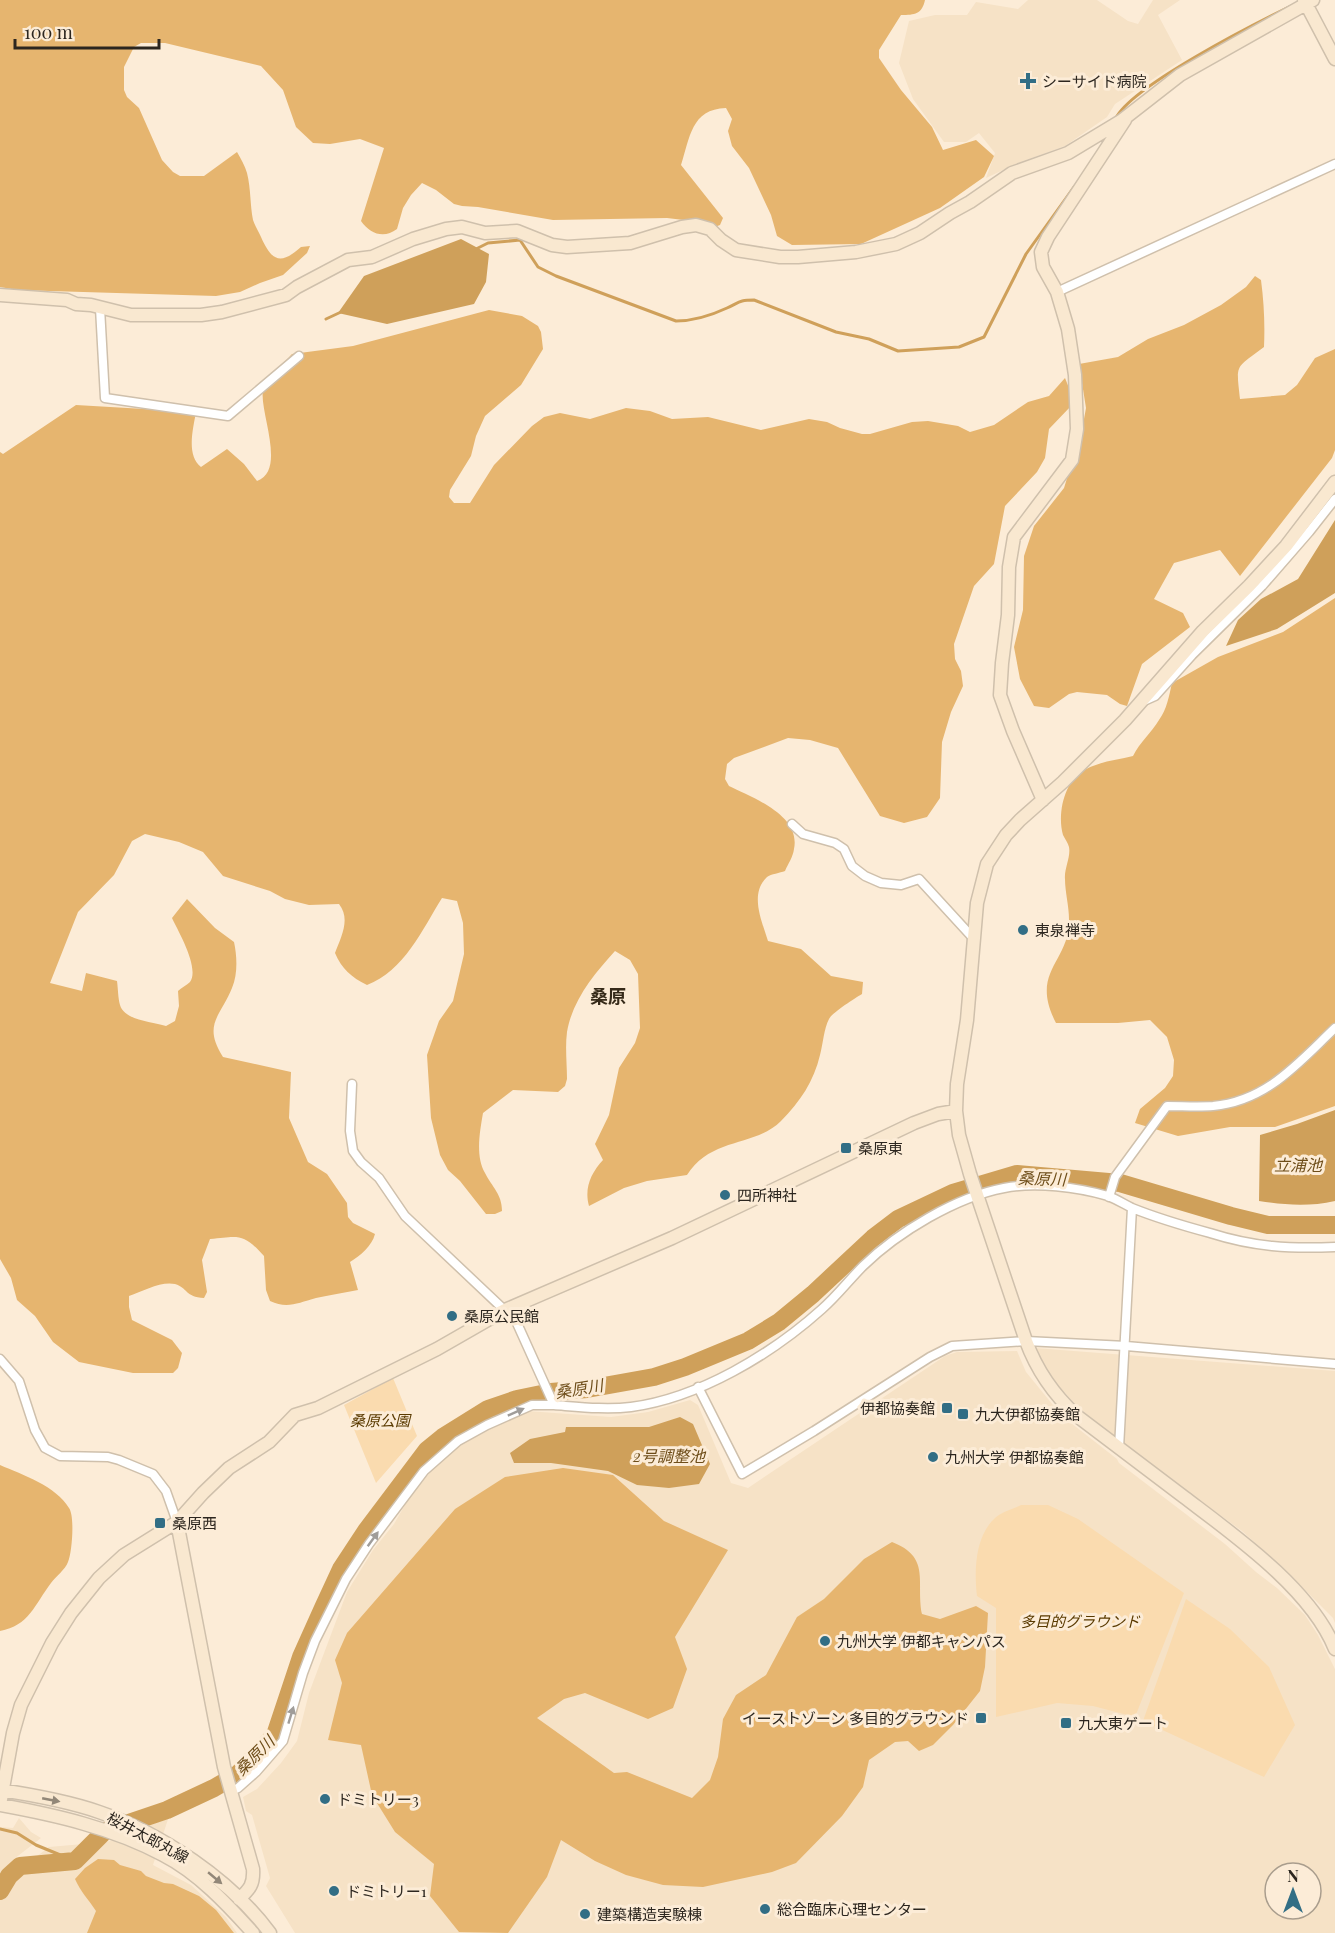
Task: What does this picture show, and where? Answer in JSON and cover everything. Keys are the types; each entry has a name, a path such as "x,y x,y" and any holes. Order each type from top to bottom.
{"street":[{"path":"0,295 67,300 76,304 131,315 201,315 222,312 285,295 348,260 372,257 413,239 446,229 462,227 485,233 518,231 552,245 567,246 630,243 696,225 710,229 736,250 752,253 798,257 856,252 896,244 920,233 1012,173 1068,153 1125,118 1180,75 1308,1 1335,59"},
{"path":"1043,800 1000,695 1014,537 1072,460 1077,429 1075,375 1068,329 1057,292 1044,267 1041,252 1048,237 1125,118"},
{"path":"1057,292 1335,164"},
{"path":"100,308 105,398 228,416 299,356"},
{"path":"1335,482 1286,546 1203,631 1143,701 1020,820 1006,835 987,864 977,903 967,1020 957,1084 956,1111 959,1135 969,1174 1032,1360 1057,1397 1077,1416 1270,1565 1318,1617 1335,1649"},
{"path":"1143,701 1155,696 1192,655 1262,586 1335,499"},
{"path":"792,824 803,834 835,843 844,849 852,866 865,876 880,883 901,885 919,879 974,939"},
{"path":"1109,1197 1115,1177 1167,1106 1214,1106 1247,1099 1272,1086 1335,1028"},
{"path":"352,1084 350,1131 353,1151 379,1178 405,1216 516,1321 553,1402"},
{"path":"0,1805 1,1790 21,1705 52,1643 71,1613 99,1578 124,1555 177,1522 229,1468 269,1442 295,1415 318,1408 437,1349 505,1310 672,1238 914,1123 938,1114 956,1111"},
{"path":"230,1789 238,1788 256,1772 283,1741 315,1641 346,1579 369,1544 424,1471 458,1441 487,1425 532,1405 553,1402 590,1408 631,1407 671,1398 698,1388 733,1372 802,1325 823,1308 864,1265 901,1236 938,1214 976,1196 1006,1188 1043,1186 1109,1197 1132,1208 1210,1234 1250,1244 1278,1248 1335,1247"},
{"path":"1119,1448 1132,1208"},
{"path":"698,1388 742,1474 943,1350 952,1347 1026,1341 1126,1346 1335,1364"},
{"path":"0,1359 19,1381 35,1430 45,1448 60,1456 108,1457 119,1460 153,1474 166,1491 177,1522 225,1770 253,1869 254,1881 250,1890 239,1899"},
{"name":"桜井太郎丸線","path":"1,1790 64,1802 100,1812 149,1834 213,1875 270,1933"},
{"name":"桜井太郎丸線","path":"0,1805 89,1825 163,1855 188,1871 228,1905 253,1933"}],"shaded area":[{"path":"0,0 925,0 917,13 901,15 879,50 879,58 901,90 932,127 943,150 976,140 994,156 984,177 940,208 861,244 792,245 777,236 771,215 749,168 732,146 728,131 732,119 726,108 714,110 699,119 690,135 681,165 723,218 720,225 712,228 692,221 667,218 553,220 462,206 454,204 436,190 422,183 403,208 397,229 387,234 378,234 361,221 384,148 360,139 330,144 313,143 296,127 283,90 261,66 165,43 141,43 134,47 124,67 124,90 127,97 139,108 162,160 180,176 204,176 237,152 247,173 253,220 269,252 273,256 282,258 288,257 301,247 310,246 307,253 283,275 240,292 216,296 17,290 0,287"},
{"name":"シーサイド病院","path":"1028,0 1097,0 1128,21 1138,24 1153,0 1180,0 1158,15 1182,60 1115,104 1107,117 1065,146 1018,163 986,178 995,153 979,133 966,142 944,142 913,99 899,63 909,21 935,15 967,15 976,2 1018,9"},
{"path":"1255,276 1261,280 1264,347 1247,359 1240,368 1238,379 1240,399 1285,395 1297,385 1315,358 1335,349 1335,450 1332,458 1240,576 1220,550 1174,563 1154,599 1183,613 1190,627 1142,664 1127,706 1107,695 1077,692 1069,694 1049,708 1034,706 1020,679 1014,647 1023,610 1024,556 1034,526 1064,488 1082,430 1086,408 1079,364 1118,357 1148,339 1184,325 1221,305 1246,287"},
{"path":"489,310 522,316 538,326 543,349 521,385 485,416 476,436 471,456 450,490 449,497 454,503 470,503 494,465 532,426 544,417 560,413 590,419 626,408 650,411 672,419 708,417 761,430 809,419 827,422 862,434 870,434 912,422 928,421 958,426 970,432 994,425 1028,402 1049,396 1065,378 1073,398 1071,406 1049,429 1045,458 1037,472 1005,506 994,564 974,586 954,644 955,659 961,671 963,686 951,712 942,742 940,798 927,817 904,823 880,816 838,748 810,740 788,738 734,758 727,764 725,779 729,786 773,809 790,826 794,837 792,858 785,871 767,877 759,891 758,908 768,941 801,949 831,976 863,982 862,994 839,1009 829,1019 810,1082 781,1121 759,1135 708,1154 687,1175 647,1181 624,1188 589,1206 588,1187 595,1170 603,1160 595,1144 609,1115 619,1068 635,1043 640,1028 638,974 630,960 615,951 592,979 574,1010 567,1032 565,1086 558,1092 513,1090 483,1113 479,1143 480,1159 500,1200 502,1211 495,1214 486,1214 460,1181 448,1170 440,1155 431,1118 427,1055 439,1021 453,1001 464,954 463,923 457,901 442,898 402,960 380,979 367,985 348,972 335,953 345,922 343,910 339,904 309,905 285,899 270,891 223,876 203,852 179,842 145,834 132,841 114,875 78,912 50,983 82,991 86,973 117,981 120,1005 127,1014 139,1020 166,1026 175,1021 179,1006 178,991 190,982 192,968 187,950 172,918 187,899 215,928 234,942 236,965 234,983 214,1028 217,1046 223,1057 291,1072 289,1118 308,1162 327,1174 347,1203 348,1217 353,1223 375,1234 365,1250 350,1262 358,1290 287,1305 270,1301 266,1290 264,1256 251,1243 235,1237 210,1239 202,1260 207,1292 204,1298 193,1296 179,1286 170,1283 129,1296 132,1320 172,1340 182,1353 178,1368 173,1373 133,1373 79,1362 53,1342 35,1316 17,1300 11,1278 0,1259 0,452 3,454 76,405 196,412 192,449 196,462 201,467 227,449 244,464 257,481 266,475 271,453 263,400 264,386 292,354 353,346"},
{"path":"1335,598 1335,1106 1275,1127 1230,1127 1178,1136 1135,1123 1140,1109 1165,1088 1173,1076 1174,1060 1167,1037 1150,1020 1118,1023 1056,1023 1049,1005 1047,991 1049,979 1068,934 1065,875 1069,846 1063,835 1061,824 1065,795 1072,781 1087,769 1104,762 1133,756 1162,716 1172,683 1218,657 1283,632"},
{"path":"1035,1348 1335,1371 1335,1623 1333,1618 1281,1566 1242,1531 1115,1439 1078,1407 1053,1380"},
{"name":"九州大学 伊都キャンパス","path":"1017,1351 1026,1372 1062,1416 1225,1544 1305,1615 1335,1669 1335,1933 295,1933 266,1886 270,1878 252,1815 246,1811 243,1797 257,1789 297,1741 309,1693 347,1592 409,1498 443,1457 461,1444 527,1411 611,1417 648,1412 690,1400 698,1405 731,1483 748,1488 945,1356 957,1352"},
{"path":"0,1465 56,1493 71,1512 72,1526 71,1551 65,1568 25,1619 0,1631"},
{"path":"563,1468 613,1475 664,1521 728,1550 675,1637 687,1669 673,1708 648,1719 585,1693 564,1699 537,1718 614,1773 627,1772 692,1798 710,1780 718,1757 723,1719 736,1695 766,1675 797,1617 824,1599 864,1559 892,1542 904,1548 917,1563 922,1614 940,1619 976,1606 988,1613 985,1667 980,1691 953,1725 933,1745 919,1751 908,1741 895,1742 869,1760 863,1787 842,1816 796,1863 772,1872 703,1887 663,1885 626,1875 595,1861 561,1840 547,1877 508,1933 459,1932 430,1896 434,1864 395,1832 372,1795 361,1745 328,1740 342,1683 335,1660 347,1633 455,1509 505,1477"},
{"path":"171,1810 153,1865 191,1885 226,1917 237,1933 0,1933 0,1894 20,1869 49,1847 106,1842 127,1836"},
{"path":"19,1818 31,1832 41,1838 0,1873 0,1827 13,1828"},
{"path":"98,1859 114,1860 120,1865 141,1871 146,1876 173,1884 199,1896 216,1910 234,1933 87,1933 96,1911 75,1879"}],"green space":[{"name":"桑原公園","path":"393,1378 417,1436 376,1483 344,1405"},
{"name":"多目的グラウンド","path":"1021,1505 1048,1505 1078,1519 1184,1593 1135,1717 1093,1706 1057,1703 996,1717 996,1608 977,1596 977,1554 988,1525 1000,1514"},
{"path":"1186,1599 1230,1629 1269,1667 1295,1725 1264,1777 1143,1721"}],"water":[{"path":"461,239 489,254 486,282 474,304 387,324 338,313 364,276"},
{"path":"1335,520 1335,593 1277,629 1226,646 1238,620 1261,599 1298,579"},
{"name":"立浦池","path":"1335,1110 1335,1201 1297,1205 1259,1201 1260,1135"},
{"name":"2号調整池","path":"680,1417 693,1424 710,1464 699,1484 669,1488 637,1485 608,1471 551,1463 514,1463 510,1453 530,1439 565,1432 566,1427 649,1427"}],"waterway":[{"path":"1116,118 1127,105 1169,73 1291,6"},
{"path":"474,250 488,243 520,240 538,267 556,276 676,321 702,317 745,300 754,300 836,332 869,339 898,351 959,347 984,337 1026,254 1074,187"},
{"path":"326,319 341,312"},
{"name":"桑原川","path":"0,1891 9,1876 20,1866 75,1861 105,1831 167,1810 238,1774 275,1735 301,1657 341,1569 366,1531 427,1450 443,1437 488,1409 517,1399 551,1392 587,1389 654,1377 748,1341 779,1322 873,1238 898,1219 953,1193 1017,1174 1120,1183 1268,1225 1335,1225"},
{"path":"0,1829 17,1833 36,1845 75,1861"}],"place":[{"name":"シーサイド病院","path":"1028,81"},
{"name":"東泉禅寺","path":"1023,930"},
{"name":"桑原東","path":"846,1148"},
{"name":"四所神社","path":"725,1195"},
{"name":"桑原公民館","path":"452,1316"},
{"name":"伊都協奏館","path":"947,1408"},
{"name":"九大伊都協奏館","path":"963,1414"},
{"name":"九州大学 伊都協奏館","path":"933,1457"},
{"name":"桑原西","path":"160,1523"},
{"name":"九州大学 伊都キャンパス","path":"825,1641"},
{"name":"イーストゾーン 多目的グラウンド","path":"981,1718"},
{"name":"九大東ゲート","path":"1066,1723"},
{"name":"ドミトリー3","path":"325,1799"},
{"name":"ドミトリー1","path":"334,1891"},
{"name":"総合臨床心理センター","path":"765,1909"},
{"name":"建築構造実験棟","path":"585,1914"}],"district":[{"name":"桑原","path":"608,996"}]}
